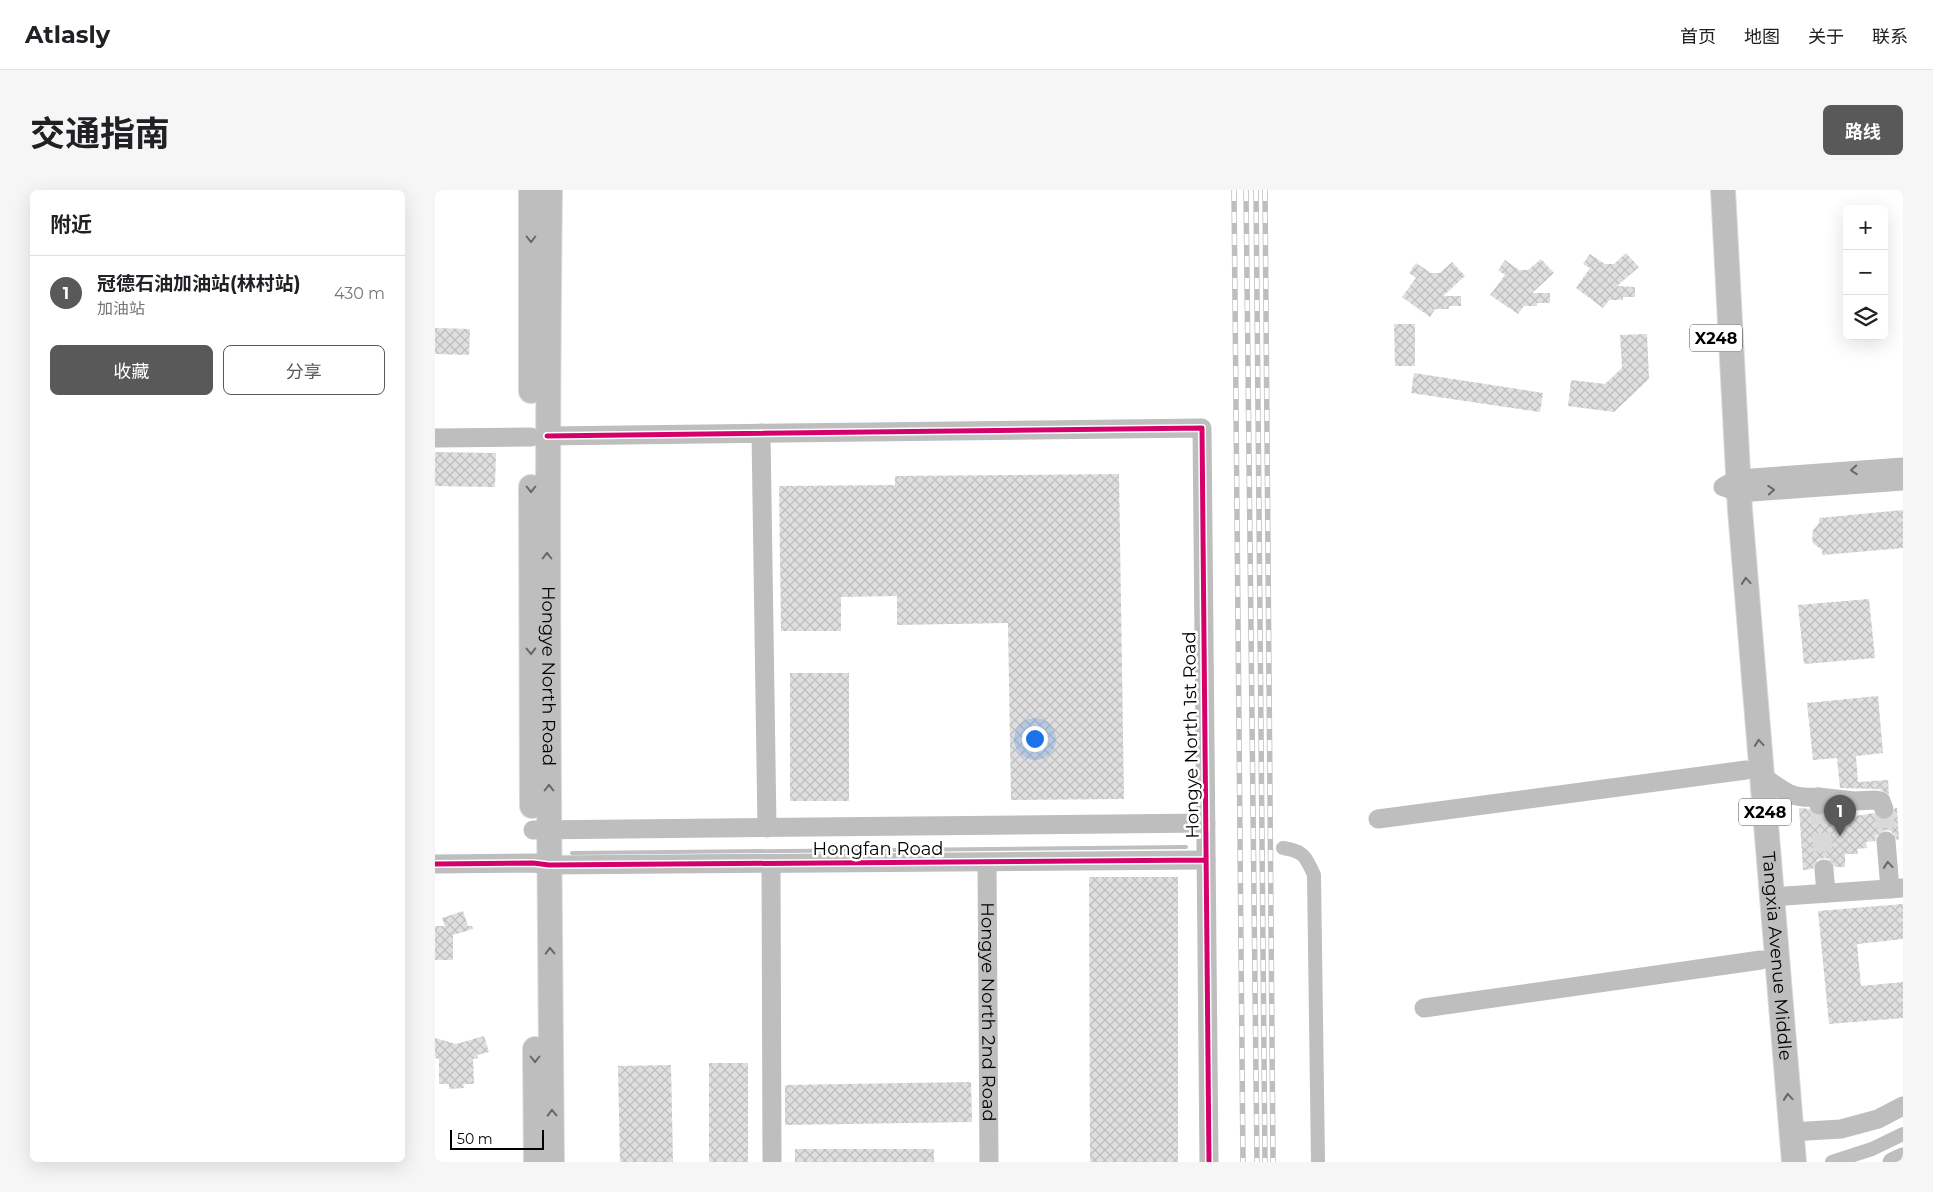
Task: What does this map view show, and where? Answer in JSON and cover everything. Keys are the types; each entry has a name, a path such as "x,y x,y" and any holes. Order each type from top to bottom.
{"main road":[{"name":"Hongye North Road","path":"531,190 539,437"},
{"name":"Hongye North Road","path":"535,1162 541,831 530,646 550,190"},
{"name":"X248","path":"1708,190 1734,486"},
{"name":"X248","path":"1723,190 1734,486"},
{"name":"Tangxia Avenue Middle","path":"1734,486 1754,773 1761,960 1786,1150"},
{"name":"Tangxia Avenue Middle","path":"1754,773 1772,897 1786,1150"},
{"name":"Hongye North Road","path":"541,864 552,1162"}],"street":[{"name":"Hongye North 1st Road","path":"761,434 1202,428 1209,1162"},
{"path":"435,438 761,434 767,828"},
{"path":"1734,486 1903,467"},
{"path":"1734,486 1903,481"},
{"path":"1378,819 1754,773 1793,796 1800,798 1819,801 1854,802 1876,800 1881,801 1884,809"},
{"path":"541,831 1206,823"},
{"path":"1772,897 1897,888 1886,841"},
{"name":"Hongfan Road","path":"435,864 771,864 1206,860"},
{"name":"Hongye North 2nd Road","path":"987,862 989,1162"},
{"path":"771,864 772,1162"},
{"path":"1824,869 1826,893"},
{"path":"1424,1008 1761,960"},
{"path":"1786,1150 1841,1129 1878,1119 1903,1106"},
{"path":"1892,1162 1903,1157"}],"building":[{"path":"1626,253 1639,267 1617,286 1635,287 1635,297 1623,297 1623,300 1609,300 1603,308 1576,288 1590,268 1583,264 1590,254 1605,264 1614,264"},
{"path":"1541,259 1554,273 1532,293 1550,293 1550,303 1524,306 1518,314 1490,295 1505,275 1498,270 1505,260 1519,270 1528,270"},
{"path":"1452,262 1465,276 1443,296 1461,296 1461,306 1449,306 1449,309 1435,309 1430,317 1402,297 1416,278 1409,273 1416,263 1431,273 1440,273"},
{"path":"1394,324 1415,324 1415,366 1395,366"},
{"path":"435,328 470,329 469,355 435,354"},
{"path":"1647,334 1649,379 1614,412 1568,406 1571,380 1605,384 1622,368 1620,335"},
{"path":"1414,373 1543,393 1540,412 1411,393"},
{"path":"435,452 496,453 495,487 435,486"},
{"path":"1119,474 1124,799 1011,800 1008,623 897,625 897,596 841,597 841,631 781,631 779,486 895,485 895,476"},
{"path":"1903,510 1903,548 1822,555 1822,550 1812,540 1813,530 1819,523 1819,518"},
{"path":"1869,599 1875,658 1804,664 1798,605"},
{"path":"790,673 849,673 849,801 790,801"},
{"path":"1878,696 1883,753 1856,756 1858,782 1888,780 1889,794 1878,789 1840,788 1837,758 1813,760 1807,703"},
{"path":"1799,808 1809,809 1814,815 1820,816 1829,810 1855,812 1855,816 1874,813 1877,818 1883,820 1892,816 1895,808 1897,808 1899,840 1891,831 1885,830 1876,836 1875,841 1866,842 1867,848 1857,849 1858,854 1845,854 1845,867 1835,867 1829,859 1824,858 1817,860 1813,869 1803,870"},
{"path":"1089,877 1178,877 1178,1162 1090,1162"},
{"path":"1903,904 1903,939 1857,944 1861,986 1903,982 1903,1018 1829,1024 1818,911"},
{"path":"463,911 468,926 472,926 473,929 453,935 453,960 435,960 435,926 445,926 442,918"},
{"path":"484,1036 489,1052 477,1055 478,1058 473,1059 474,1084 463,1084 464,1088 449,1089 449,1084 439,1084 439,1059 435,1058 435,1038 456,1044"},
{"path":"709,1063 748,1063 748,1162 709,1162"},
{"path":"671,1065 673,1162 620,1162 618,1066"},
{"path":"971,1082 972,1122 785,1125 785,1085"},
{"path":"795,1149 934,1149 934,1162 795,1162"}],"waterway":[{"path":"572,853 1186,847"},
{"path":"1283,848 1300,853 1309,864 1314,875 1318,1162"},
{"path":"1832,1162 1872,1149 1903,1134"}],"tunnel":[{"path":"1819,805 1824,869"},
{"path":"1884,809 1886,841"}],"railway":[{"path":"1234,190 1243,1162"},
{"path":"1246,190 1257,1162"},
{"path":"1256,190 1265,1162"},
{"path":"1265,190 1273,1162"}],"cycle path":[{"path":"547,436 1202,428 1209,1162"},
{"path":"435,864 533,863 549,865 1206,860"}],"place":[{"name":"冠德石油加油站(林村站)","path":"1840,836"}]}
